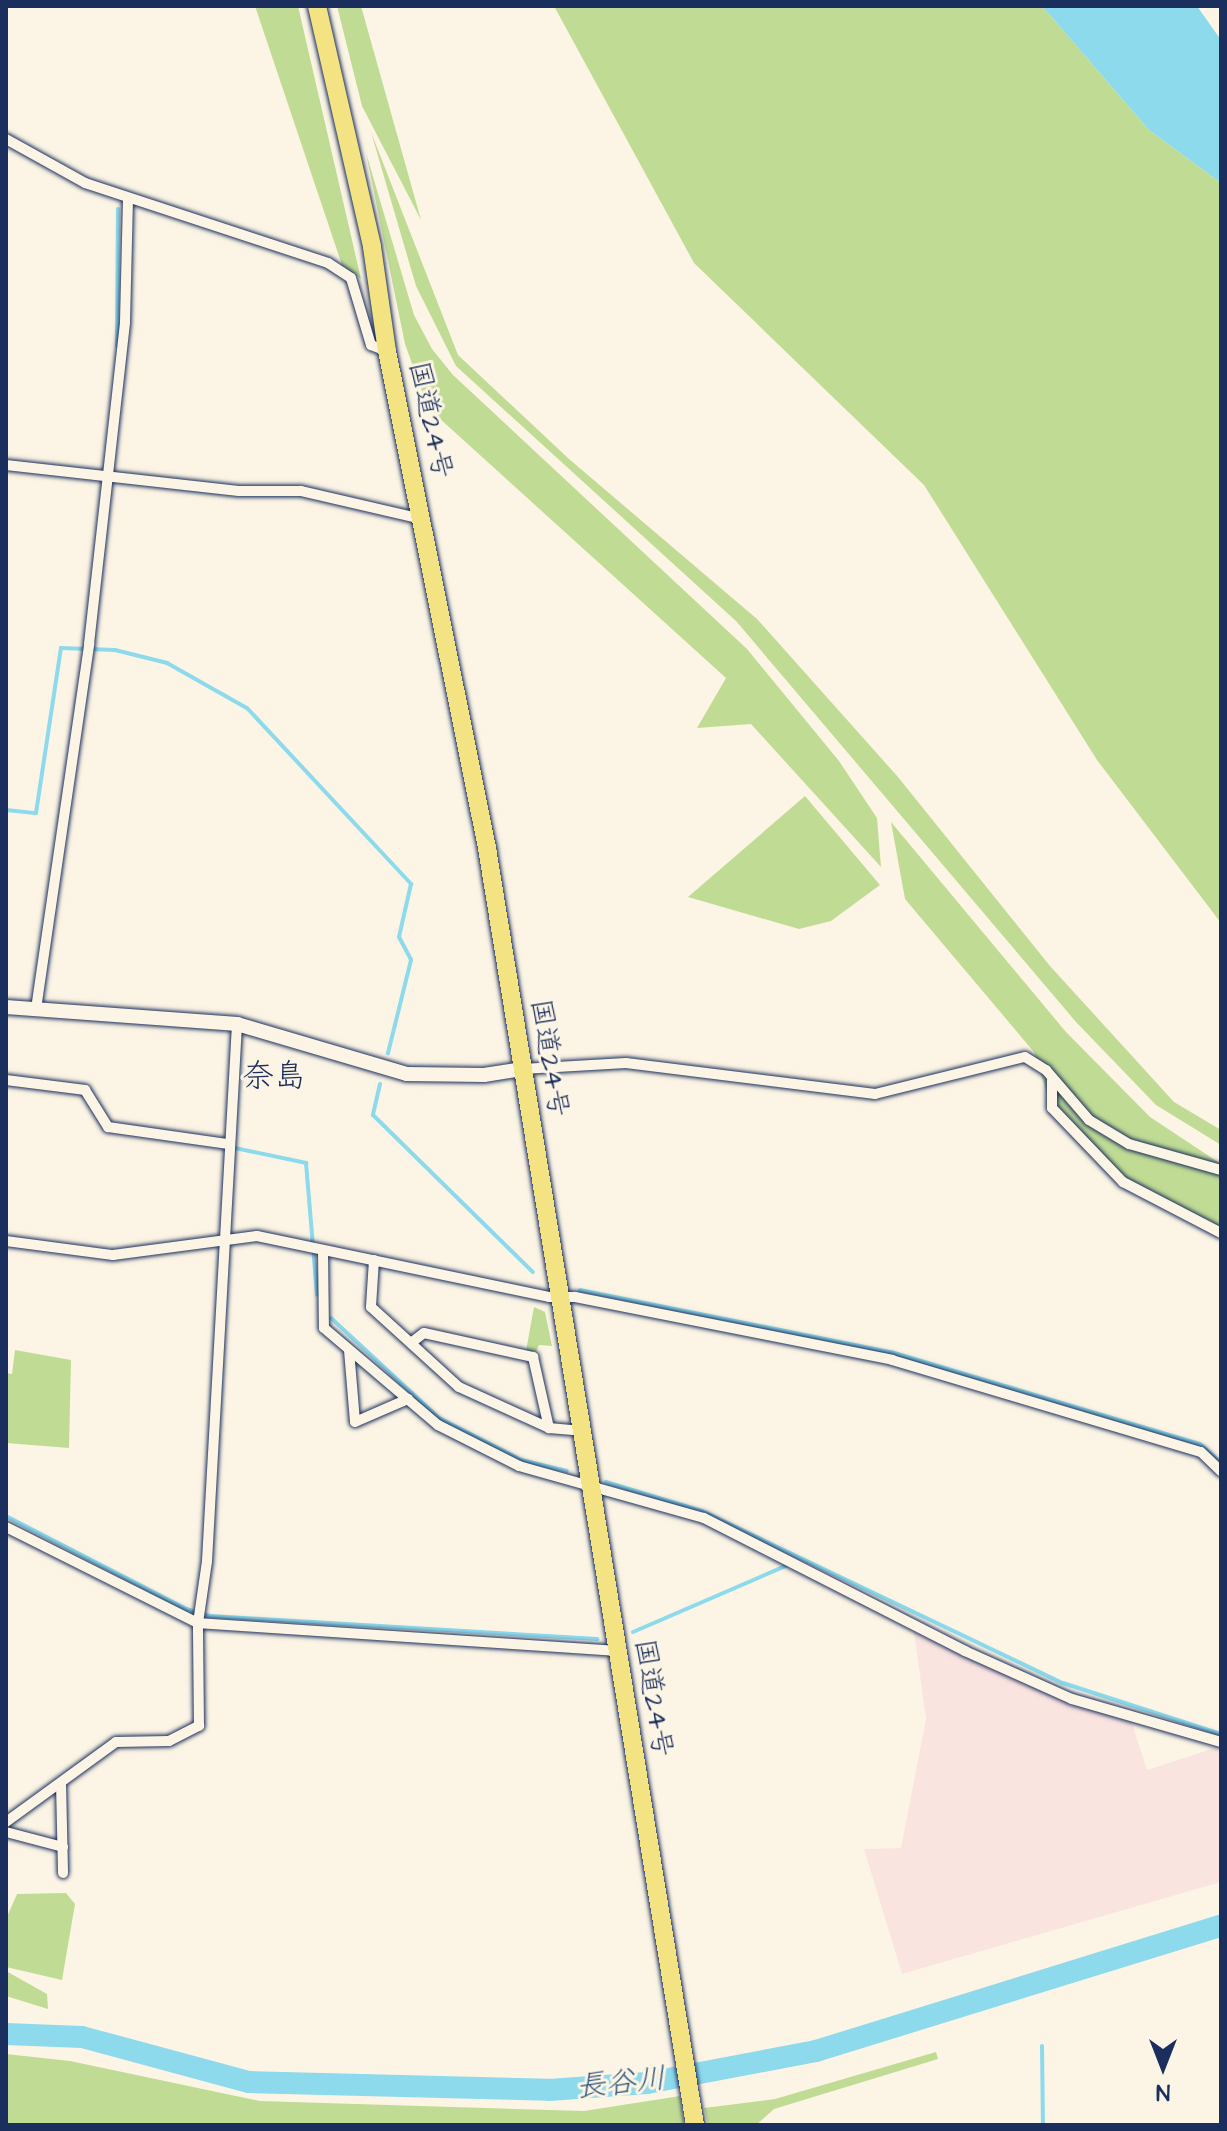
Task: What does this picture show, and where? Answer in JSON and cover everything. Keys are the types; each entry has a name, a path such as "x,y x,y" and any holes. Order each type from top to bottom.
{"highway":[{"name":"国道24号","path":"317,6 372,247 387,351 470,755 695,2125"}],"street":[{"path":"6,139 54,169 128,199 328,263 351,278 371,345 387,351"},
{"path":"36,1009 108,473 125,322 128,199"},
{"path":"6,465 108,473 239,491 301,491 422,519"},
{"path":"6,1007 237,1024 407,1074 484,1075 522,1069 626,1063 875,1094 1025,1057 1052,1080 1089,1120 1129,1144 1221,1170"},
{"path":"6,1822 116,1742 169,1741 199,1726 198,1623 203,1607 227,1144 237,1024"},
{"path":"6,1080 85,1090 108,1127 227,1144"},
{"path":"1052,1080 1052,1108 1123,1182 1221,1233"},
{"path":"6,1241 113,1255 222,1238 257,1236 561,1299 575,1297 892,1360 1201,1452 1221,1471"},
{"path":"320,1250 324,1328 438,1425 519,1466 704,1518 1072,1699 1221,1742"},
{"path":"374,1260 371,1307 459,1387 549,1428 582,1431"},
{"path":"411,1343 424,1333 533,1357 549,1428"},
{"path":"349,1350 355,1422 408,1399"},
{"path":"6,1527 198,1623 617,1651"},
{"path":"61,1783 63,1873"},
{"path":"6,1832 63,1847"}],"shaded area":[{"path":"914,1632 1074,1704 1131,1720 1147,1770 1221,1746 1221,1882 902,1974 864,1849 901,1848 926,1719"}],"green space":[{"path":"255,6 298,6 361,279 342,265"},
{"path":"337,6 361,6 421,220 362,106"},
{"path":"554,6 1042,6 1149,130 1221,183 1221,923 1097,760 924,485 694,263"},
{"path":"371,132 458,355 569,459 757,619 898,777 1050,966 1174,1102 1221,1130 1221,1145 1156,1105 1076,1022 736,621 456,366 416,286"},
{"path":"366,153 414,315 432,349 453,375 747,649 839,761 877,818 881,867 751,724 697,728 726,678 428,408 405,344"},
{"path":"805,796 880,885 831,921 799,929 688,897"},
{"path":"891,822 1066,1032 1150,1117 1221,1164 1221,1231 1127,1179 1049,1100 1034,1052 905,899"},
{"path":"534,1307 545,1312 552,1346 539,1345 536,1352 526,1351"},
{"path":"15,1350 71,1360 69,1448 6,1443 6,1373 12,1374"},
{"path":"66,1893 75,1904 62,1980 6,1967 6,1919 17,1894"},
{"path":"6,1971 47,1994 48,2009 6,1996"},
{"path":"936,2052 938,2059 774,2109 756,2125 708,2125 704,2108 775,2099"},
{"path":"6,2054 70,2061 260,2101 584,2111 680,2096 684,2125 6,2125"}],"water":[{"path":"1042,6 1197,6 1221,40 1221,183 1149,130"}],"waterway":[{"path":"117,346 118,209"},
{"path":"6,810 36,813 61,648 115,650 167,663 247,708 411,884 399,937 411,960 388,1053"},
{"path":"380,1084 373,1115 533,1272"},
{"path":"235,1148 306,1163 317,1295"},
{"path":"580,1290 891,1352 1200,1444 1221,1463"},
{"path":"331,1318 439,1418 521,1460 567,1471"},
{"path":"606,1482 702,1511 1063,1683 1221,1734"},
{"path":"6,1516 186,1609 210,1616 597,1639"},
{"path":"633,1632 788,1565"},
{"name":"長谷川","path":"6,2034 82,2037 249,2082 549,2090 647,2083 816,2051 1221,1926"},
{"path":"1042,2046 1043,2125"}],"district":[{"name":"奈島","path":"274,1077"}]}
